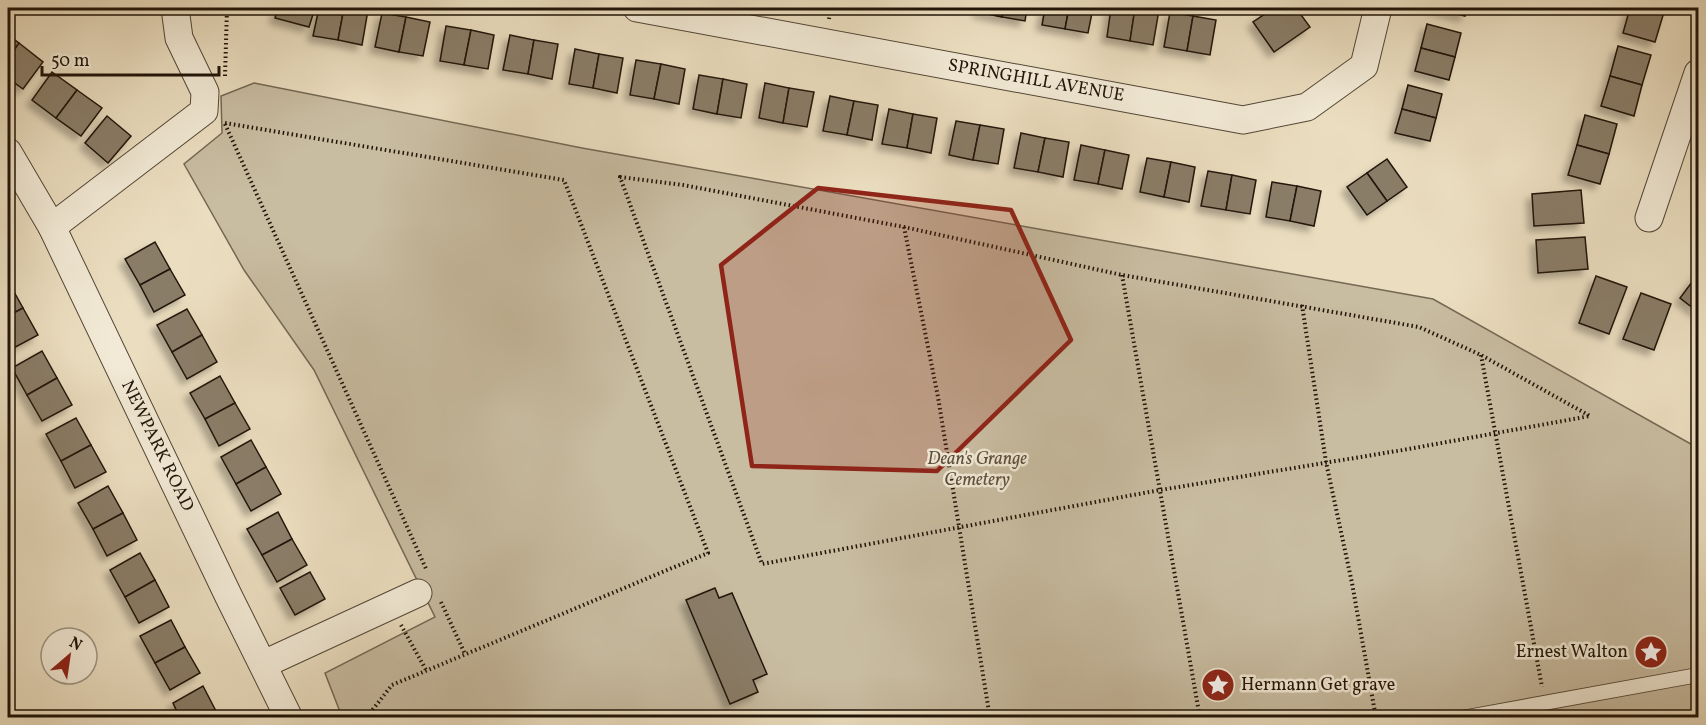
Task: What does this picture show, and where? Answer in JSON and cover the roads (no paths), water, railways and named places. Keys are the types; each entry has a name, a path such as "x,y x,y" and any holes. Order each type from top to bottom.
{"street":[{"path":"52,227 204,111 205,92 179,38 174,8"},
{"name":"SPRINGHILL AVENUE","path":"637,8 1243,120 1307,107 1364,66 1378,8"},
{"path":"1649,218 1698,73"},
{"name":"NEWPARK ROAD","path":"8,152 52,227 289,717"},
{"path":"264,664 428,588"}],"lane":[{"path":"1462,717 1698,675"}],"place":[{"name":"Ernest Walton","path":"1651,652"},
{"name":"Hermann Get grave","path":"1218,685"}],"park label":[{"name":"Dean's Grange Cemetery","path":"977,469"}]}
